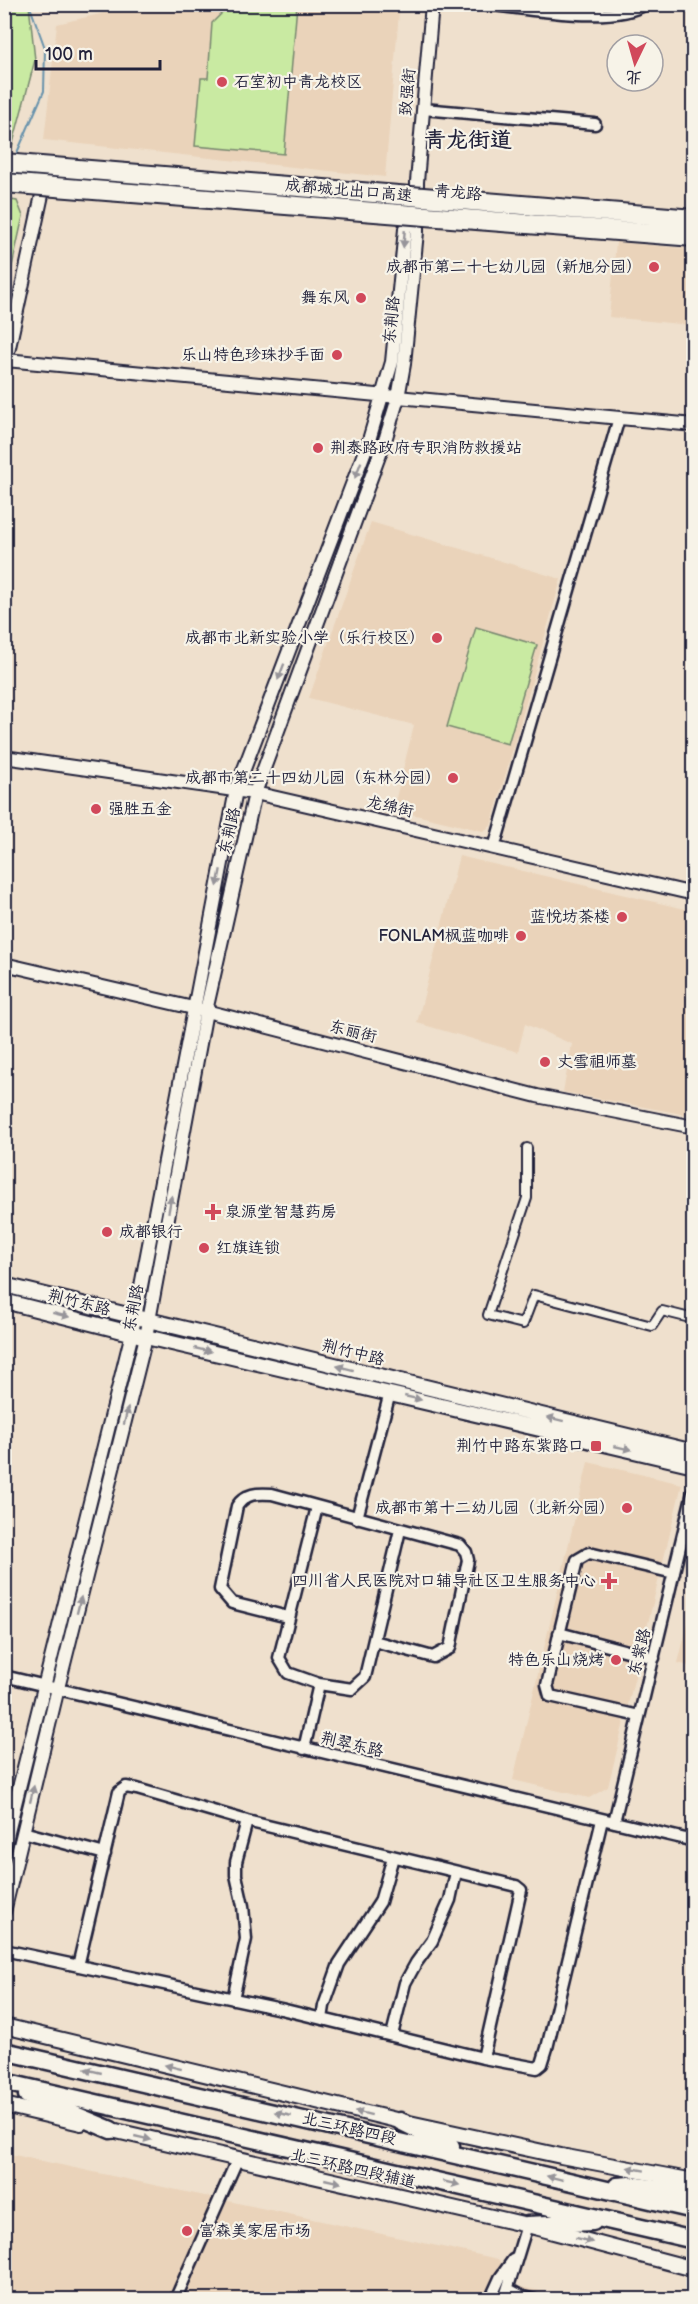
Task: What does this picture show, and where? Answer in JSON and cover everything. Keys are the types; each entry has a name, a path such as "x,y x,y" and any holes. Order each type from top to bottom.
{"highway":[{"name":"成都城北出口高速","path":"4,162 693,219"},
{"name":"成都城北出口高速","path":"4,183 693,237"},
{"name":"北三环路四段","path":"4,2051 693,2210"},
{"path":"4,2083 111,2130"},
{"name":"北三环路四段","path":"4,2083 693,2240"},
{"path":"400,2121 479,2159"},
{"path":"596,2188 630,2185 693,2194"},
{"path":"527,2225 616,2221 693,2252"}],"main road":[{"name":"荆竹中路","path":"4,1285 693,1452"},
{"name":"荆竹东路","path":"4,1301 146,1337"},
{"name":"荆竹中路","path":"146,1337 693,1465"},
{"path":"4,2026 400,2121 561,2156 693,2181"},
{"name":"北三环路四段辅道","path":"4,2105 527,2225 693,2269"}],"street":[{"name":"致强街","path":"417,182 432,4"},
{"path":"485,4 604,16 633,12 645,4"},
{"path":"423,109 595,124"},
{"name":"青龙路","path":"4,173 693,229"},
{"path":"46,176 5,364 693,425"},
{"name":"东荆路","path":"4,1848 132,1333 200,1009 255,793 386,437 398,398 417,232 414,206 417,182"},
{"name":"东荆路","path":"4,1912 146,1337 236,790 369,441 383,397 393,362 405,229 414,206"},
{"path":"494,848 619,418"},
{"name":"龙绵街","path":"4,757 255,793 693,894"},
{"name":"东丽街","path":"4,964 200,1009 537,1096 693,1127"},
{"path":"527,1149 527,1198 488,1315 523,1324 534,1294 652,1326 662,1311 693,1319"},
{"path":"357,1518 390,1393"},
{"name":"东紫路","path":"614,1822 693,1488"},
{"path":"288,1617 232,1603 220,1588 237,1506 243,1497 258,1493 272,1494 460,1545 466,1552 468,1560 450,1648 433,1657 374,1641"},
{"path":"317,1507 279,1658 288,1673 319,1684 352,1689 365,1677 400,1530"},
{"path":"639,1716 550,1696 547,1685 559,1633 577,1560 590,1553 674,1573"},
{"path":"559,1633 654,1658"},
{"name":"荆翠东路","path":"4,1677 58,1688 693,1841"},
{"path":"304,1749 319,1684"},
{"path":"78,1966 119,1792 126,1787 247,1821 516,1886 521,1890 483,2058"},
{"path":"4,1950 322,2019 528,2068 537,2068 543,2064 602,1820"},
{"path":"233,1999 246,1939 236,1862 247,1821"},
{"path":"23,1832 105,1854"},
{"path":"322,2019 324,2006 339,1964 380,1902 393,1857"},
{"path":"392,2035 405,1983 416,1962 432,1941 450,1900 456,1872"},
{"path":"175,2300 237,2160"},
{"path":"527,2225 506,2294 535,2300"},
{"path":"490,2300 500,2278 517,2255"}],"shaded area":[{"name":"石室初中青龙校区","path":"143,4 317,4 399,12 385,177 44,140 57,24"},
{"name":"成都市第二十七幼儿园（新旭分园）","path":"616,242 693,249 690,325 609,317"},
{"name":"成都市北新实验小学（乐行校区）","path":"371,522 561,579 491,826 483,831 403,812 394,806 414,725 309,698"},
{"path":"459,856 693,911 693,1116 563,1092 572,1044 525,1024 518,1052 417,1023"},
{"path":"588,1462 682,1484 608,1787 589,1798 513,1780"},
{"path":"693,1603 693,1667 678,1663"},
{"name":"富森美家居市场","path":"5,2153 498,2259 515,2286 581,2299 5,2300"}],"green space":[{"path":"5,4 29,5 35,60 12,147 5,146"},
{"path":"230,5 297,5 284,154 195,146 201,78 208,78 212,23"},
{"path":"5,199 17,201 23,216 5,298"},
{"path":"476,627 537,645 508,744 447,727"}],"waterway":[{"path":"16,155 44,91 45,48 29,4"}],"place":[{"name":"石室初中青龙校区","path":"222,82"},
{"name":"成都市第二十七幼儿园（新旭分园）","path":"654,267"},
{"name":"舞东风","path":"361,298"},
{"name":"乐山特色珍珠抄手面","path":"337,355"},
{"name":"荆泰路政府专职消防救援站","path":"318,448"},
{"name":"成都市北新实验小学（乐行校区）","path":"437,638"},
{"name":"成都市第二十四幼儿园（东林分园）","path":"453,778"},
{"name":"强胜五金","path":"96,809"},
{"name":"蓝悦坊茶楼","path":"622,917"},
{"name":"FONLAM枫蓝咖啡","path":"521,936"},
{"name":"丈雪祖师墓","path":"545,1062"},
{"name":"泉源堂智慧药房","path":"213,1212"},
{"name":"成都银行","path":"107,1232"},
{"name":"红旗连锁","path":"204,1248"},
{"name":"荆竹中路东紫路口","path":"596,1446"},
{"name":"成都市第十二幼儿园（北新分园）","path":"627,1508"},
{"name":"四川省人民医院对口辅导社区卫生服务中心","path":"609,1581"},
{"name":"特色乐山烧烤","path":"616,1660"},
{"name":"富森美家居市场","path":"187,2231"}],"district":[{"name":"青龙街道","path":"468,140"}]}
